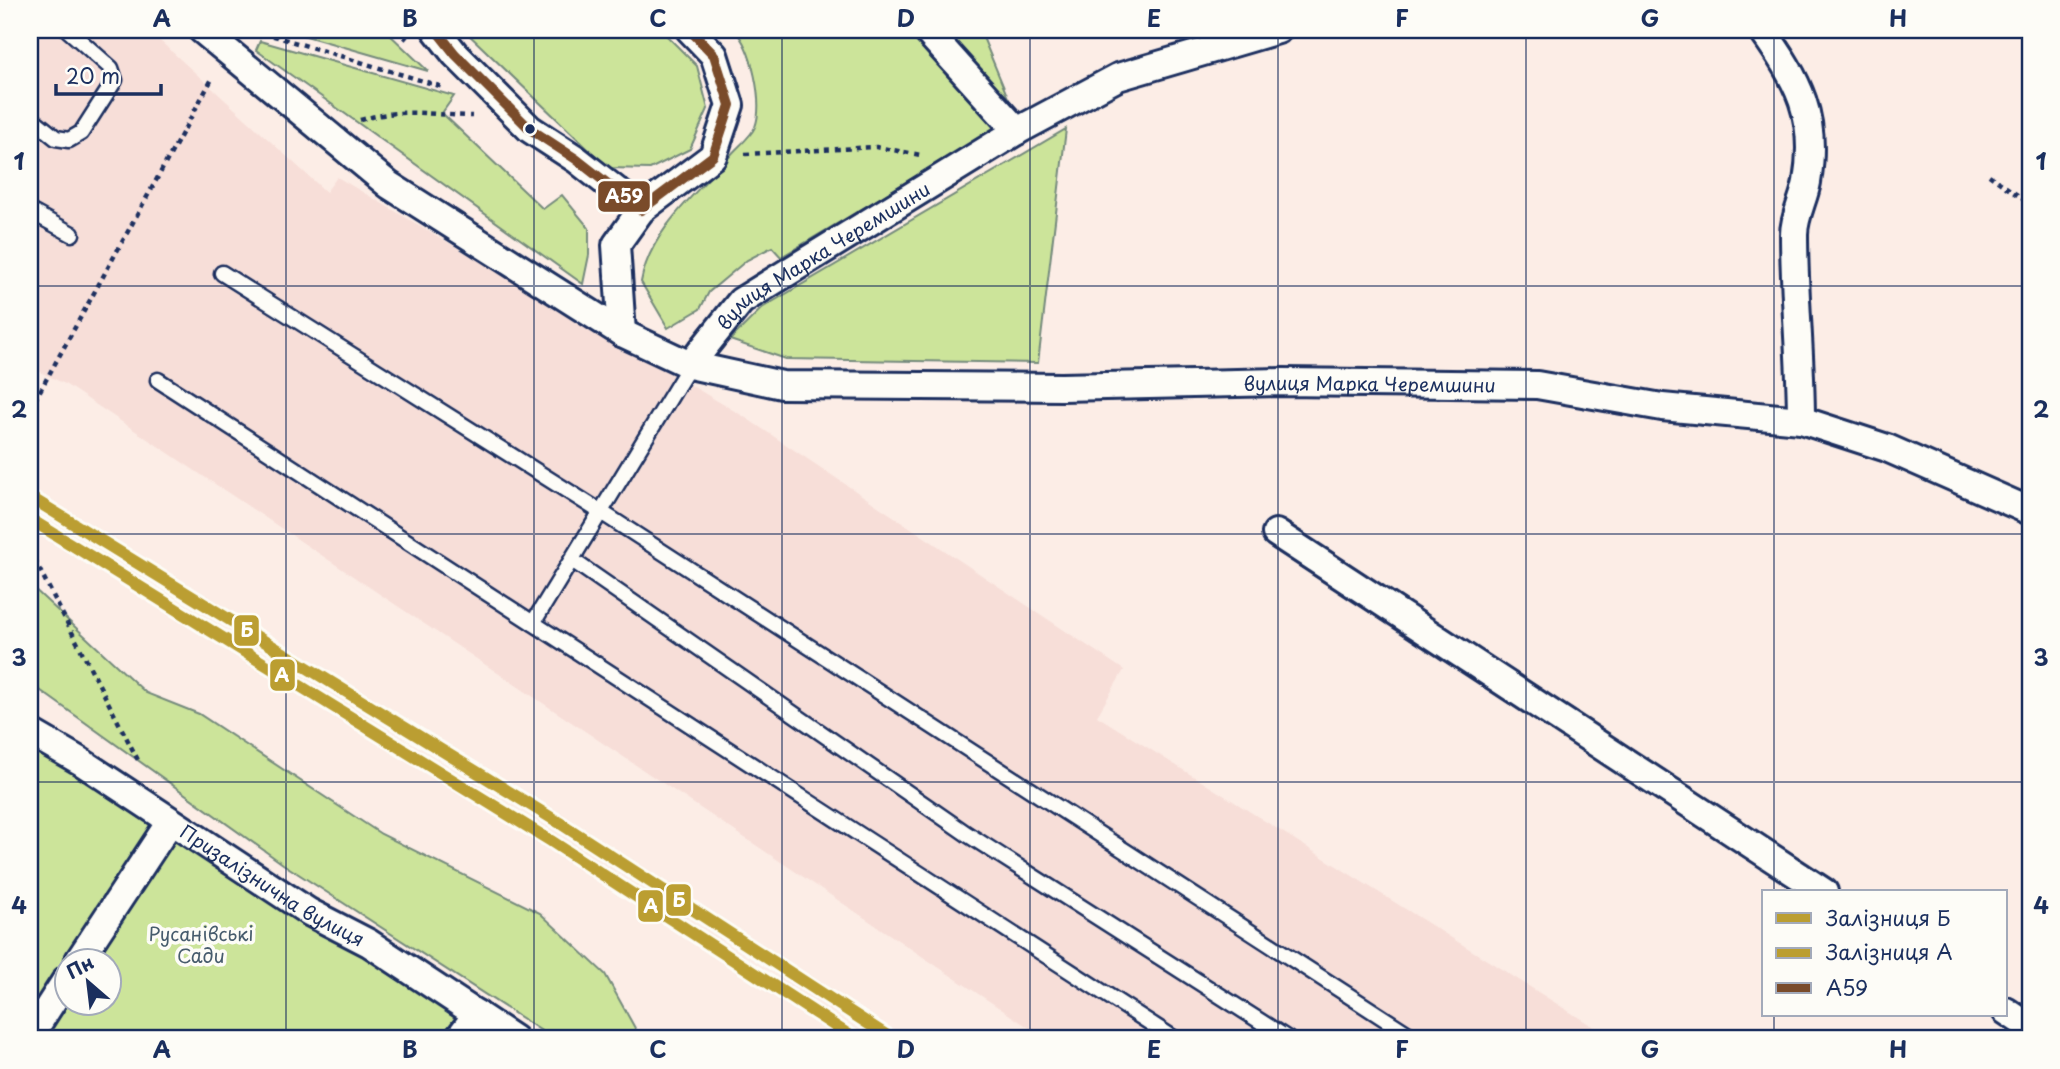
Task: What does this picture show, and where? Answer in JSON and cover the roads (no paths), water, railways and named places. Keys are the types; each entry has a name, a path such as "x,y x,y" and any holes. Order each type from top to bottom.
{"street":[{"name":"вулиця Марка Черемшини","path":"202,30 388,185 622,333 690,365 782,385 1062,387 1283,382 1537,385 1662,407 1801,420 1887,448 2030,512"},
{"path":"436,30 455,54 530,129 576,159 640,210"},
{"path":"622,333 616,245 640,210 713,156 730,105 714,55 690,30"},
{"path":"926,30 1017,131"},
{"name":"вулиця Марка Черемшини","path":"690,365 741,301 1017,131 1118,77 1278,30"},
{"path":"1762,30 1791,71 1808,109 1811,156 1794,230 1801,353 1801,420"},
{"path":"1276,533 1821,890"},
{"name":"Призалізнична вулиця","path":"30,732 80,761 309,912 369,943 514,1039"},
{"path":"89,946 170,822"},
{"path":"30,1036 52,1002"},
{"path":"2008,1012 2030,1027"},
{"path":"458,1039 477,1014"}],"lane":[{"path":"30,117 55,138 69,140 81,133 113,85 115,74 111,68 68,30"},
{"path":"30,212 72,234"},
{"path":"222,273 601,512 1416,1039"},
{"path":"533,624 690,365"},
{"path":"158,380 1175,1039"},
{"path":"572,560 967,834 1288,1039"}],"rail line":[{"name":"Б","path":"30,497 563,825 892,1039"},
{"name":"A","path":"30,519 551,841 855,1039"}],"park label":[{"name":"Русанівські Сади","path":"201,944"}]}
